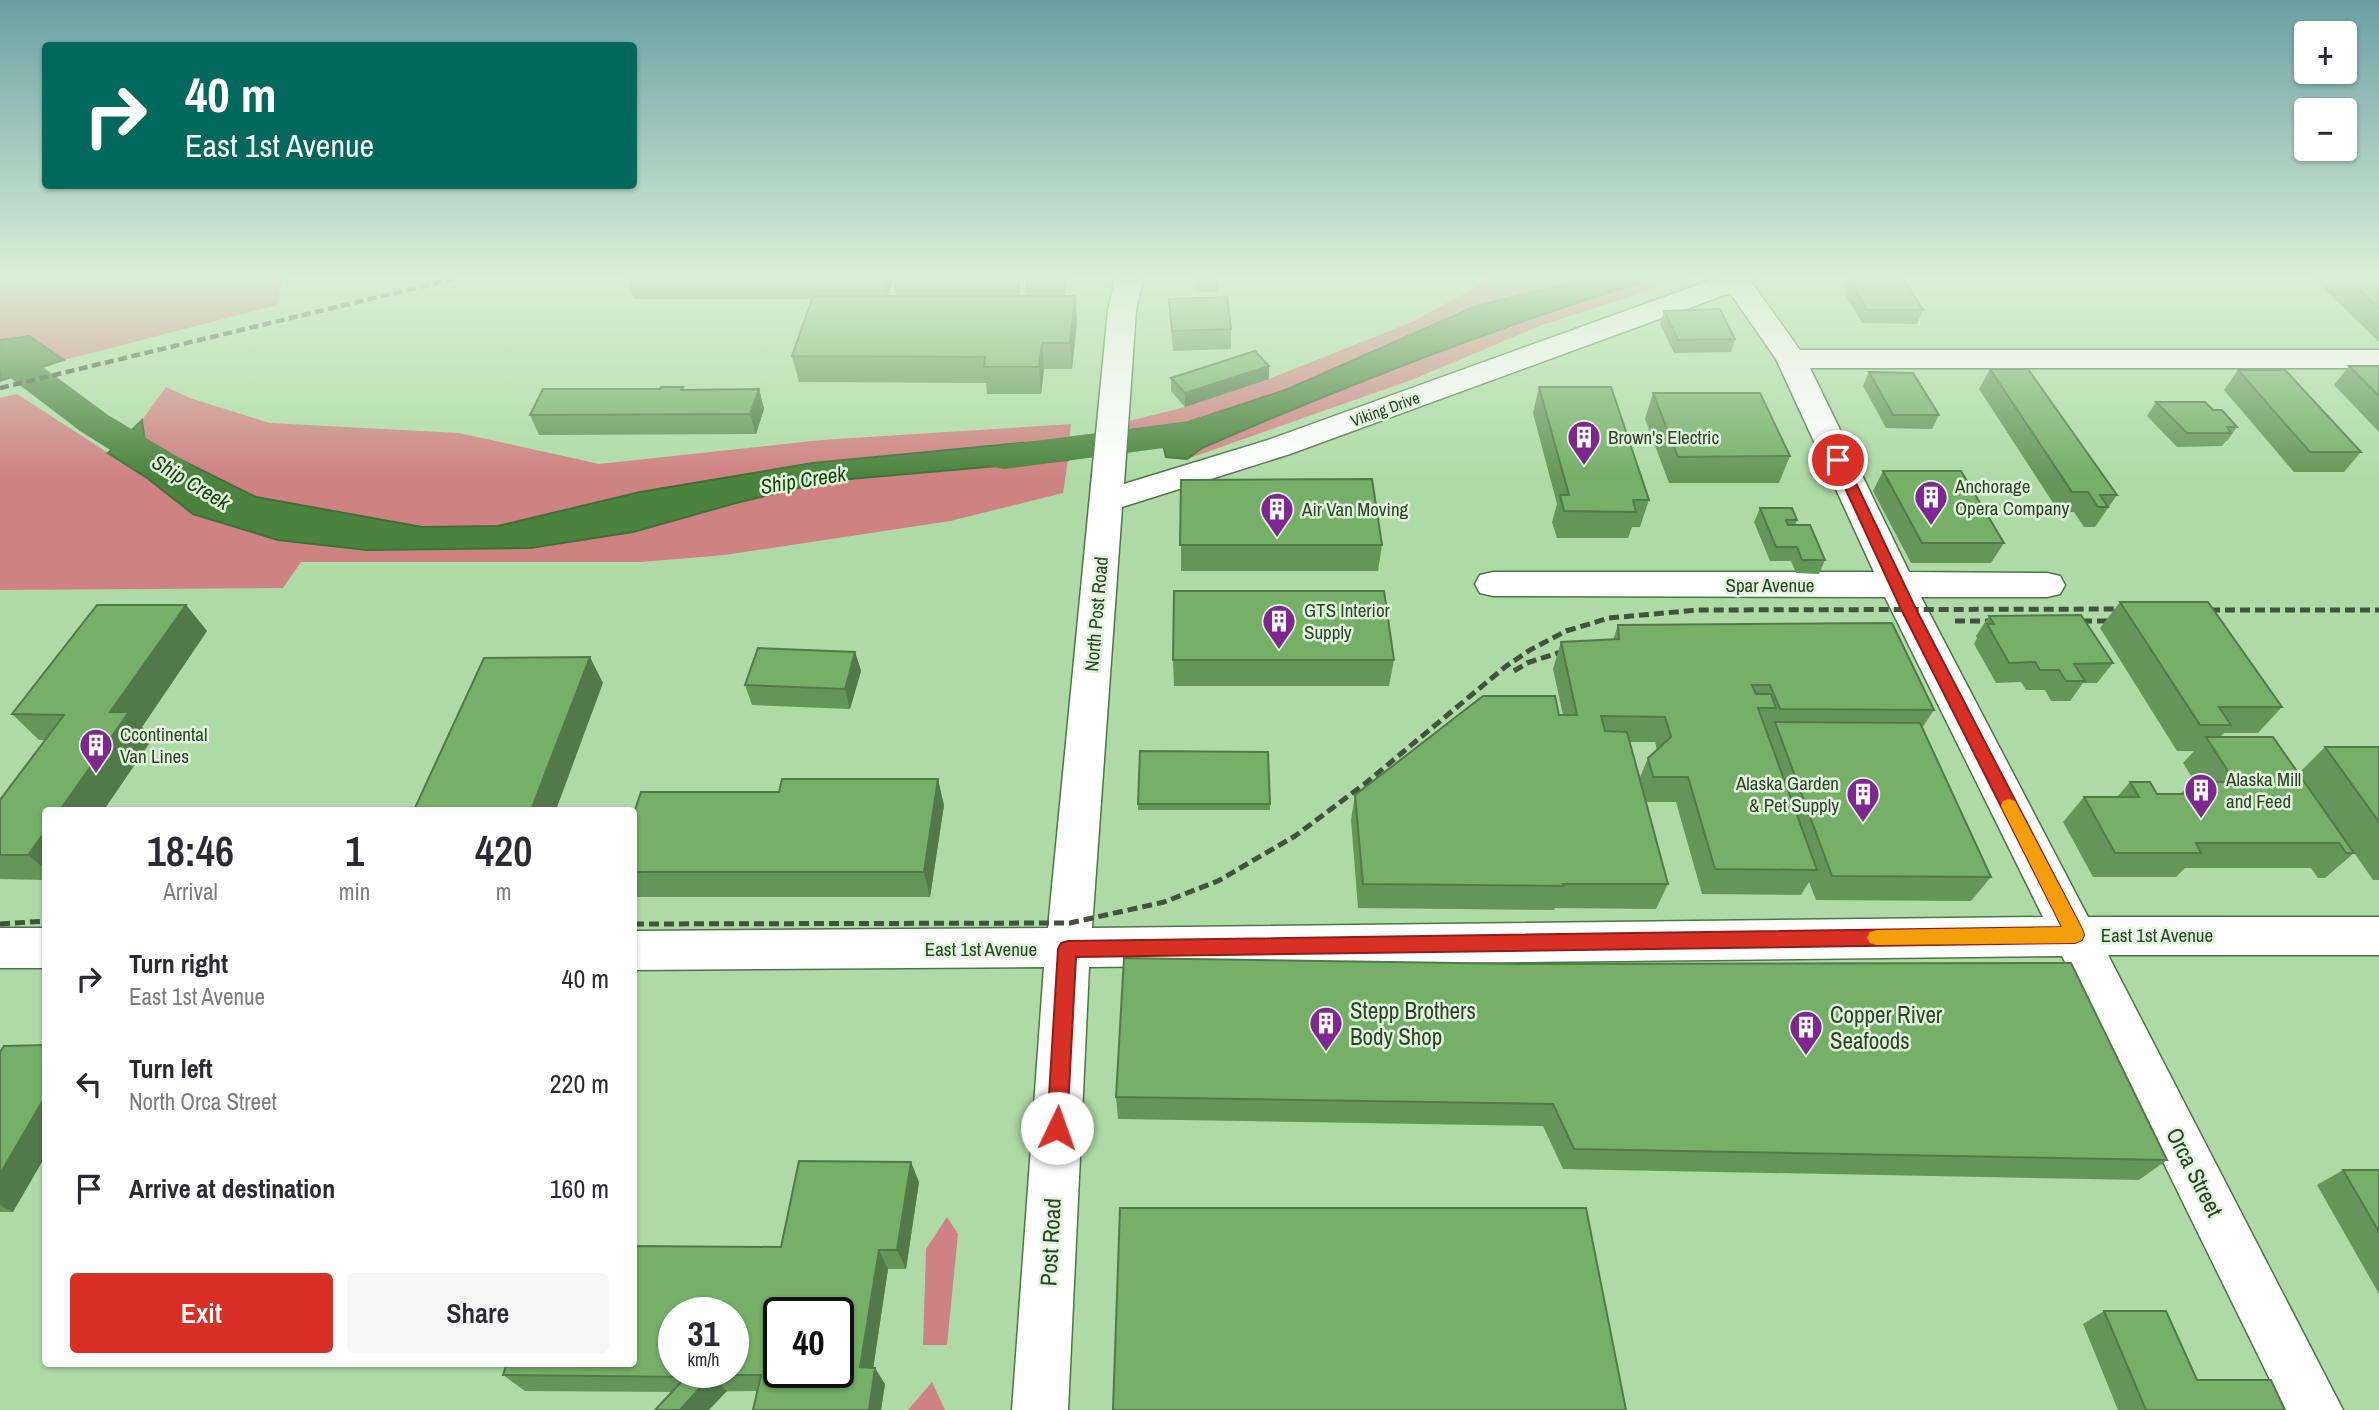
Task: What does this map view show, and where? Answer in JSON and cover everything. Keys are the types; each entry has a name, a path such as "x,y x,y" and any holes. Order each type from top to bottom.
{"street":[{"name":"North Post Road","path":"1068,949 1119,345"},
{"name":"Viking Drive","path":"1107,487 1279,447 1560,345"},
{"name":"Orca Street","path":"1781,345 1791,359 1898,586 2315,1410"},
{"path":"1791,359 2374,363"},
{"name":"Spar Avenue","path":"1493,584 2047,585"},
{"name":"East 1st Avenue","path":"637,950 1068,949 2075,935 2379,936"},
{"path":"0,948 42,948"},
{"name":"Post Road","path":"1040,1410 1068,949"}],"shaded area":[{"path":"42,345 123,345 64,360"},
{"path":"1355,345 1388,345 1288,389 1170,428 1127,430 1129,421 1185,407 1269,379"},
{"path":"1458,345 1495,345 1414,379 1187,459 1202,448"},
{"path":"166,387 190,398 270,423 459,433 599,464 821,440 1071,424 1069,441 1020,443 813,463 640,492 498,526 421,527 256,497 144,442 142,420"},
{"path":"17,394 147,478 193,514 278,540 367,550 530,548 633,532 827,481 1068,460 1063,493 950,521 725,555 641,562 301,562 283,588 0,590 0,398"},
{"path":"947,1217 958,1234 947,1345 923,1345 926,1249"},
{"path":"932,1382 945,1410 908,1410"}],"water":[{"path":"0,345 42,345 64,360 0,381"},
{"path":"1388,345 1458,345 1313,401 1202,448 1187,459 1166,457 1159,429 1170,428 1288,389"},
{"path":"142,420 145,442 256,497 422,527 498,526 640,492 813,463 1020,443 1069,441 1068,460 827,481 633,532 530,548 367,550 278,540 193,514 147,478 108,453"}],"building":[{"path":"796,345 1042,345 1039,367 984,367 985,357 792,356"},
{"path":"1255,351 1269,366 1185,393 1171,378"},
{"path":"2349,366 2379,366 2379,396"},
{"path":"1990,369 2028,369 2117,495 2100,495 2108,507 2098,507 2088,492 2072,492"},
{"path":"2238,370 2285,370 2361,452 2310,452"},
{"path":"1869,372 1913,373 1939,415 1893,415"},
{"path":"683,387 681,390 759,389 750,414 530,415 543,389"},
{"name":"Brown's Electric","path":"1539,387 1611,387 1649,500 1633,500 1636,512 1564,511 1560,495 1569,495"},
{"path":"1653,393 1760,393 1790,456 1678,457"},
{"path":"2156,402 2205,402 2213,410 2222,410 2237,427 2227,427 2231,433 2187,433"},
{"path":"1883,471 1961,471 2004,543 1922,543"},
{"path":"1372,479 1382,545 1180,545 1181,480"},
{"path":"1760,508 1792,508 1797,520 1786,520 1788,525 1810,525 1825,560 1802,560 1797,547 1776,547"},
{"name":"GTS Interior Supply","path":"1174,591 1384,591 1394,660 1173,660"},
{"path":"2120,602 2208,602 2282,707 2219,707 2231,725 2200,725"},
{"path":"97,605 186,605 110,712 129,712 62,807 42,807 42,836 28,855 0,855 0,800 64,715 12,714"},
{"path":"2081,615 2113,663 2074,664 2085,681 2066,681 2059,670 2040,670 2035,662 2009,663 1987,624 1994,624 1989,616"},
{"path":"1892,623 1934,710 1780,709 1770,685 1752,685 1756,694 1771,694 1776,708 1758,708 1817,870 1715,869 1688,777 1653,777 1648,758 1671,737 1665,717 1601,716 1605,731 1627,732 1668,884 1363,884 1355,795 1483,696 1555,696 1559,715 1577,715 1561,642 1619,639 1618,625"},
{"path":"758,648 855,652 845,689 745,685"},
{"path":"590,657 532,807 415,807 484,658"},
{"name":"Alaska Garden & Pet Supply","path":"1775,722 1920,723 1991,877 1832,876"},
{"path":"2206,737 2273,737 2354,853 2346,853 2339,843 2196,843 2201,853 2115,853 2084,797 2139,797 2130,782 2150,782 2157,794 2199,794 2192,782 2235,782"},
{"path":"2325,747 2379,747 2379,822"},
{"path":"1140,751 1268,752 1270,804 1138,804"},
{"path":"782,779 938,779 924,872 637,872 636,807 641,792 779,792"},
{"path":"1124,958 1529,964 2071,963 2167,1160 1574,1149 1553,1104 1116,1097"},
{"path":"42,1045 42,1102 0,1174 0,1052 4,1046"},
{"path":"799,1161 911,1162 897,1250 879,1250 860,1367 875,1368 869,1410 753,1410 761,1375 749,1375 749,1297 658,1297 658,1377 503,1375 506,1367 637,1367 637,1246 781,1247"},
{"path":"2343,1170 2379,1170 2379,1232"},
{"path":"1120,1208 1586,1208 1626,1410 1113,1410"},
{"path":"2104,1311 2166,1311 2197,1380 2271,1380 2285,1410 2146,1410"},
{"path":"676,1388 699,1388 680,1410 655,1410"}],"waterway":[{"name":"Ship Creek","path":"0,358 8,359 94,423 177,474"},
{"name":"Ship Creek","path":"1004,457 1194,432 1224,422"}],"railway":[{"path":"0,388 180,345"},
{"path":"637,924 1070,923 1164,902 1218,881 1295,836 1367,782 1505,667 1530,650 1566,631 1609,618 1698,610 2135,609"},
{"path":"2195,610 2379,610"},
{"path":"1955,621 2007,621"},
{"path":"2067,621 2126,621"},
{"path":"1514,671 1527,663 1576,647"},
{"path":"0,924 42,921"}],"slow traffic":[{"path":"1877,938 2075,935 2009,806"}],"place":[{"name":"Brown's Electric","path":"1584,467"},
{"name":"Anchorage Opera Company","path":"1931,527"},
{"name":"Air Van Moving","path":"1277,539"},
{"name":"GTS Interior Supply","path":"1279,651"},
{"name":"Ccontinental Van Lines","path":"96,775"},
{"name":"Alaska Mill and Feed","path":"2201,820"},
{"name":"Alaska Garden & Pet Supply","path":"1863,824"},
{"name":"Stepp Brothers Body Shop","path":"1326,1053"},
{"name":"Copper River Seafoods","path":"1806,1057"}],"route":[{"path":"1057,1128 1068,949 2075,935 1909,609 1838,460"}]}
